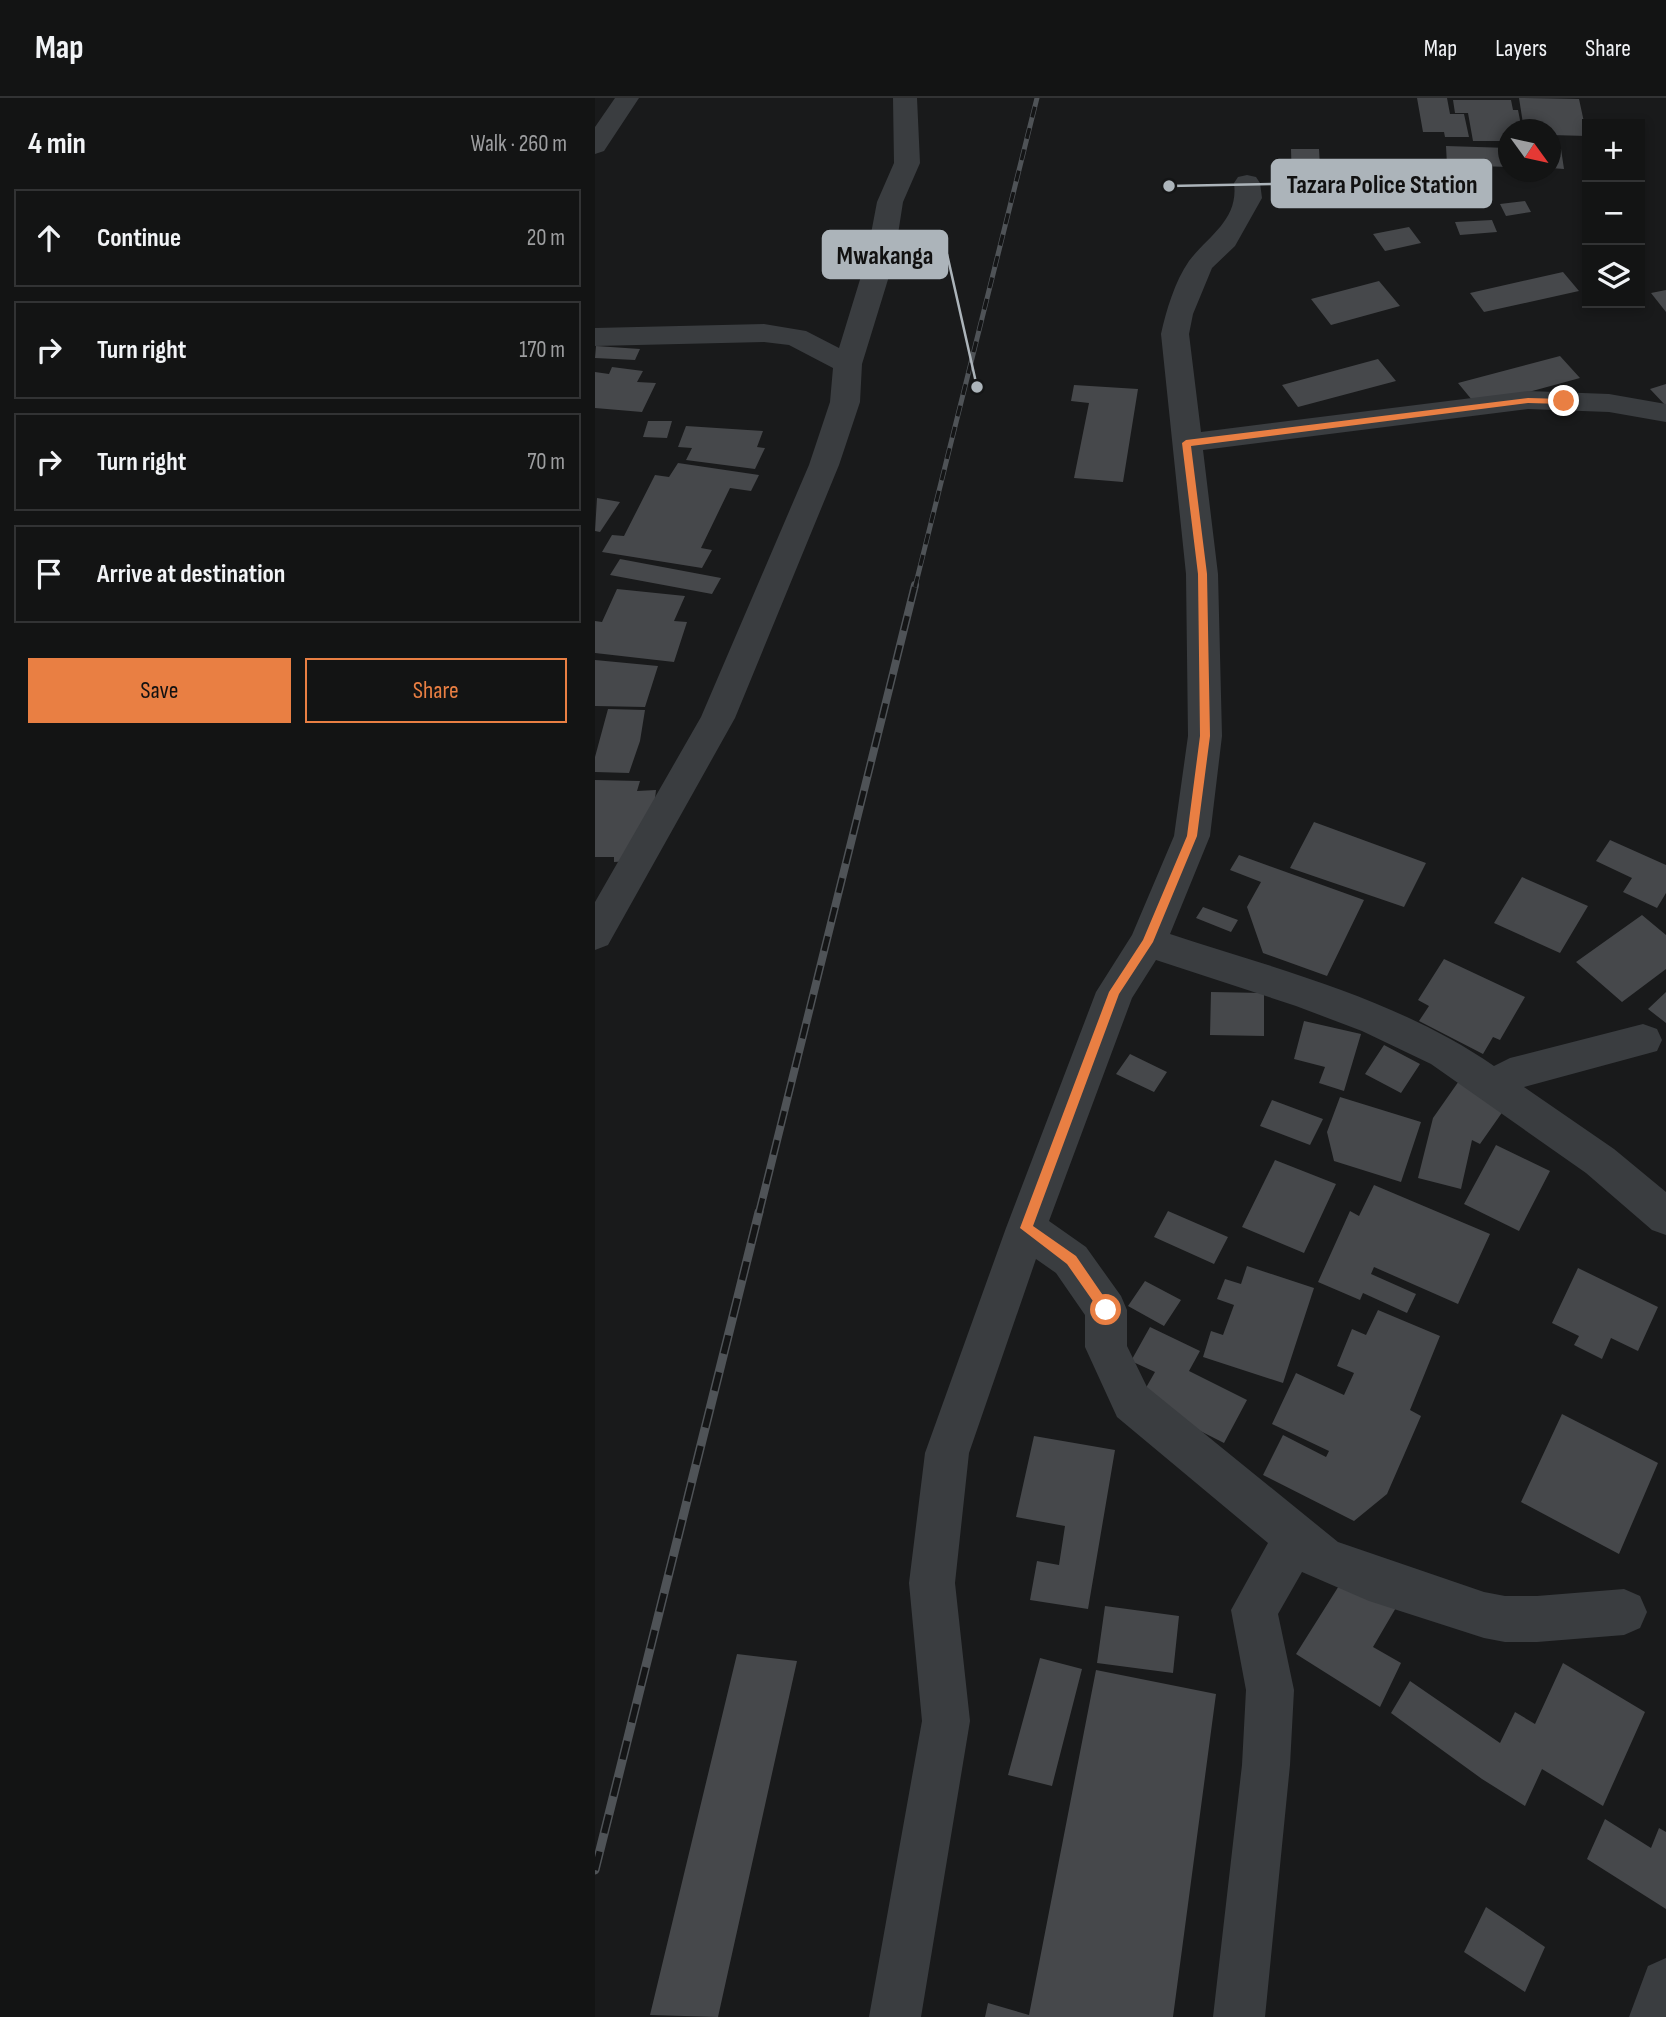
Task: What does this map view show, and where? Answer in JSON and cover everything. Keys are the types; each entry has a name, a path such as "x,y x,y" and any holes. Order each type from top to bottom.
{"street":[{"path":"595,146 627,98"},
{"path":"595,935 723,705 824,465 845,402 848,365 880,260 890,202 907,163 905,98"},
{"path":"895,2017 946,1721 932,1583 947,1453 1026,1228 1115,992 1148,942 1192,836 1205,736 1202,574 1175,334 1179,314 1200,265 1226,240 1249,198 1247,183"},
{"path":"595,337 764,333 796,337 848,365"},
{"path":"1186,443 1528,401 1609,403 1666,413"},
{"path":"1148,942 1307,994 1375,1020 1445,1053 1599,1161 1666,1217"},
{"path":"1498,1090 1510,1074 1643,1040"},
{"path":"1026,1228 1071,1260 1106,1310 1106,1346 1132,1402 1322,1559 1369,1578 1504,1619 1624,1612"},
{"path":"1239,2017 1265,1778 1270,1690 1254,1610 1297,1538"},
{"path":"1655,2017 1666,1984"}],"building":[{"path":"1417,98 1447,98 1450,114 1464,114 1469,137 1445,137 1444,132 1423,132"},
{"path":"1519,98 1579,99 1583,119 1582,136 1561,135 1561,119 1522,119"},
{"path":"1453,100 1511,100 1513,110 1518,110 1520,119 1498,119 1498,141 1473,141 1468,113 1455,113"},
{"path":"1446,146 1498,148 1498,167 1447,165"},
{"path":"1291,149 1319,149 1321,186 1292,185"},
{"path":"1525,201 1531,212 1506,216 1500,204"},
{"path":"1492,220 1497,232 1460,235 1455,222"},
{"path":"1409,227 1421,243 1385,251 1373,234"},
{"path":"1563,272 1579,291 1484,312 1470,293"},
{"path":"1379,281 1400,306 1331,325 1311,299"},
{"path":"1666,290 1666,312 1651,293"},
{"path":"596,346 640,349 635,360 595,358"},
{"path":"1560,356 1580,378 1477,406 1458,383"},
{"path":"1378,359 1396,381 1298,407 1282,385"},
{"path":"612,367 643,371 637,382 656,383 642,412 595,408 595,372 609,374"},
{"path":"1666,384 1666,406 1650,389"},
{"path":"1074,385 1138,389 1123,482 1074,478 1089,403 1071,401"},
{"path":"648,421 672,421 667,438 643,437"},
{"path":"686,426 763,431 757,447 765,448 755,469 686,460 692,448 678,447"},
{"path":"678,463 759,475 751,491 730,488 701,548 712,550 702,568 602,552 612,535 624,536 655,475 669,477"},
{"path":"597,498 620,502 600,532 595,531"},
{"path":"620,559 721,578 712,594 610,575"},
{"path":"617,589 685,596 674,621 687,622 674,662 595,653 595,621 602,622"},
{"path":"595,660 658,666 645,707 595,706"},
{"path":"608,709 645,710 640,741 629,773 595,772 595,757"},
{"path":"595,780 640,781 637,791 656,790 648,860 614,862 614,857 595,857"},
{"path":"1314,822 1426,863 1404,907 1290,868"},
{"path":"1610,840 1666,865 1666,893 1657,908 1623,892 1632,878 1596,861"},
{"path":"1239,855 1364,900 1327,976 1263,953 1247,907 1261,882 1230,870"},
{"path":"1522,877 1588,906 1560,953 1494,923"},
{"path":"1203,907 1238,920 1231,932 1196,918"},
{"path":"1642,915 1666,935 1666,969 1622,1002 1576,962"},
{"path":"1444,959 1525,997 1500,1040 1493,1037 1483,1054 1419,1021 1429,1006 1418,1000"},
{"path":"1211,992 1264,993 1264,1036 1210,1035"},
{"path":"1666,992 1666,1023 1648,1009"},
{"path":"1304,1021 1361,1034 1344,1091 1319,1083 1325,1067 1294,1059"},
{"path":"1384,1045 1420,1064 1401,1093 1365,1074"},
{"path":"1130,1054 1167,1072 1154,1092 1116,1074"},
{"path":"1461,1078 1508,1104 1480,1144 1472,1140 1461,1189 1418,1178 1433,1118"},
{"path":"1340,1097 1421,1122 1401,1182 1334,1161 1327,1132"},
{"path":"1272,1100 1323,1119 1310,1145 1260,1126"},
{"path":"1496,1145 1550,1171 1519,1231 1464,1204"},
{"path":"1275,1160 1336,1184 1304,1253 1242,1227"},
{"path":"1374,1185 1490,1234 1458,1304 1374,1267 1371,1274 1416,1294 1407,1313 1363,1293 1360,1300 1318,1282 1350,1211 1359,1216"},
{"path":"1168,1211 1228,1237 1214,1264 1154,1237"},
{"path":"1247,1266 1314,1288 1283,1383 1203,1357 1211,1331 1223,1335 1234,1305 1217,1299 1225,1279 1241,1284"},
{"path":"1578,1268 1658,1307 1638,1351 1611,1338 1602,1359 1574,1345 1579,1336 1552,1323"},
{"path":"1145,1281 1181,1300 1164,1326 1128,1306"},
{"path":"1378,1310 1440,1336 1410,1410 1421,1416 1387,1494 1354,1521 1263,1475 1283,1435 1326,1457 1329,1451 1272,1424 1296,1373 1344,1395 1354,1373 1337,1366 1352,1329 1366,1335"},
{"path":"1150,1327 1200,1351 1189,1371 1247,1400 1224,1443 1139,1400 1155,1372 1131,1361"},
{"path":"1562,1414 1658,1463 1619,1554 1521,1502"},
{"path":"1034,1436 1115,1450 1088,1609 1030,1600 1037,1561 1059,1565 1065,1526 1016,1517"},
{"path":"1347,1573 1397,1606 1373,1647 1401,1663 1380,1707 1296,1654"},
{"path":"1105,1606 1179,1616 1173,1673 1097,1663"},
{"path":"737,1654 797,1661 718,2017 650,2015"},
{"path":"1040,1658 1082,1669 1052,1786 1008,1775"},
{"path":"1563,1663 1645,1712 1603,1806 1542,1769 1525,1806 1482,1779 1391,1713 1410,1681 1500,1743 1515,1712 1535,1724"},
{"path":"1096,1670 1216,1694 1173,2017 985,2017 988,2003 1029,2015"},
{"path":"1605,1819 1651,1848 1659,1828 1666,1832 1666,1909 1587,1859"},
{"path":"1486,1907 1545,1947 1525,1992 1464,1952"}],"railway":[{"path":"915,587 1037,98"},
{"path":"759,1213 915,585"},
{"path":"595,1870 759,1212"}],"place":[{"name":"Tazara Police Station","path":"1169,186"},
{"name":"Mwakanga","path":"977,387"}],"route":[{"path":"1106,1310 1071,1260 1026,1228 1115,992 1148,942 1192,836 1205,736 1202,574 1186,443 1528,401 1564,401"}]}
